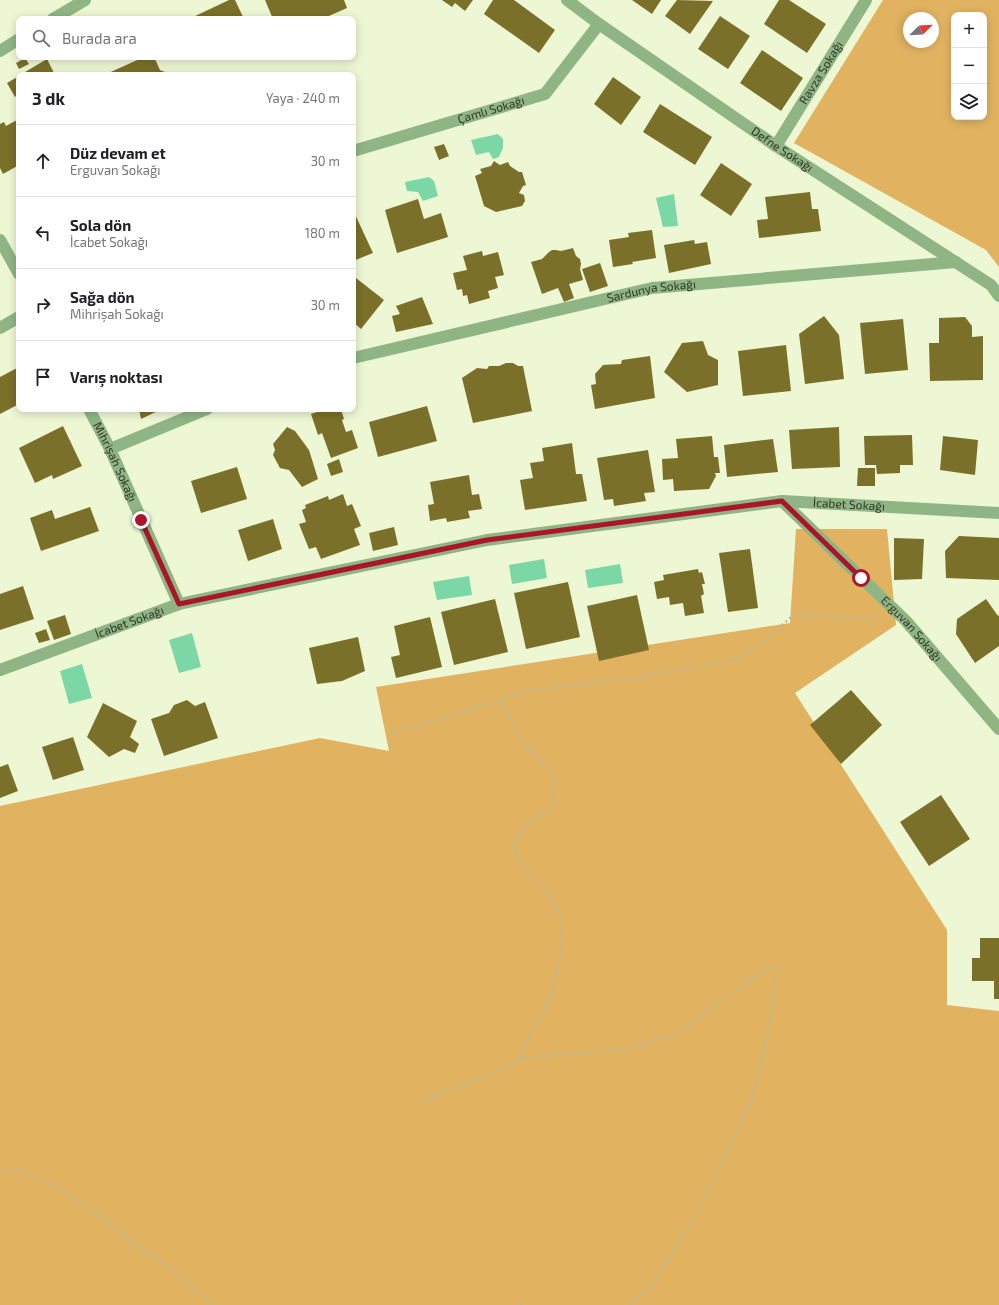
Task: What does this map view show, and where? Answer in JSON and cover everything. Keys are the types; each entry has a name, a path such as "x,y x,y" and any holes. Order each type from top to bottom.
{"street":[{"path":"58,16 85,0"},
{"name":"Defne Sokağı","path":"568,0 599,24 776,146 991,285 999,296"},
{"name":"Ravza Sokağı","path":"776,146 866,0"},
{"name":"Çamlı Sokağı","path":"356,150 545,94 599,24"},
{"path":"0,51 16,42"},
{"path":"0,240 16,269"},
{"name":"Sardunya Sokağı","path":"356,357 652,288 956,262"},
{"path":"0,328 16,319"},
{"name":"Mihrişah Sokağı","path":"91,412 110,449 179,604"},
{"path":"110,449 200,412"},
{"name":"İcabet Sokağı","path":"0,670 179,604 487,540 782,501 999,513"},
{"name":"Erguvan Sokağı","path":"782,501 906,622 999,729"}],"path":[{"path":"392,733 499,701 522,692 628,679 736,659 765,640 790,618 798,615 906,622"},
{"path":"499,701 524,744 552,772 553,806 533,820 514,840 516,858 550,896 560,919 562,945 551,997 518,1059"},
{"path":"422,1102 448,1090 488,1076 518,1059 628,1049 653,1040 673,1037 716,1003 761,972 771,966 777,969 774,1006 753,1097 694,1216 653,1284 629,1305"},
{"path":"0,1171 20,1170 62,1189 168,1267 215,1305"}],"shaded area":[{"path":"883,0 999,0 999,267 986,250 794,143"},
{"path":"498,134 503,139 503,148 499,157 493,159 489,152 476,155 471,140"},
{"path":"429,177 434,181 438,196 423,201 418,192 407,191 405,182"},
{"path":"674,194 678,226 663,227 656,198"},
{"path":"796,529 887,529 896,625 795,693 947,930 947,1005 999,1011 999,1305 0,1305 0,806 320,738 389,751 376,687 790,623"},
{"path":"544,559 547,578 512,584 509,565"},
{"path":"620,564 623,583 588,588 585,570"},
{"path":"469,576 472,595 437,600 433,582"},
{"path":"192,633 201,667 179,673 169,640"},
{"path":"82,664 92,698 69,704 60,671"}],"building":[{"path":"229,0 235,0 243,16 195,16"},
{"path":"265,0 344,0 347,8 329,16 272,16"},
{"path":"442,0 473,0 465,11 455,3 452,7"},
{"path":"493,0 514,0 555,30 539,53 484,14"},
{"path":"632,0 661,0 652,14"},
{"path":"677,0 713,1 690,34 665,16"},
{"path":"779,0 789,0 826,24 807,53 764,24"},
{"path":"720,16 750,36 728,69 698,49"},
{"path":"762,50 803,78 781,111 740,83"},
{"path":"21,60 26,60 29,64 19,69 16,63"},
{"path":"48,60 54,72 25,72"},
{"path":"137,60 155,60 160,70 165,72 111,72"},
{"path":"613,77 641,97 621,125 594,104"},
{"path":"16,78 15,97 7,83"},
{"path":"660,104 712,137 695,165 643,132"},
{"path":"16,121 16,167 3,174 0,168 0,124 4,122 6,126"},
{"path":"444,144 449,156 439,160 434,147"},
{"path":"494,161 500,165 508,162 510,166 519,172 522,172 526,185 523,186 519,193 524,195 525,201 522,206 496,212 484,206 475,176 482,173 480,169 491,166"},
{"path":"721,163 752,184 731,216 700,195"},
{"path":"810,192 812,209 818,209 821,231 759,238 757,220 768,219 765,197"},
{"path":"418,199 424,219 441,213 448,237 397,253 385,210"},
{"path":"356,216 373,253 356,260"},
{"path":"652,230 656,258 613,267 609,240 629,237 628,233"},
{"path":"694,240 695,244 707,242 711,264 669,273 664,245"},
{"path":"573,248 576,256 580,259 580,269 583,280 569,284 574,298 564,302 558,288 542,294 531,262 542,259 552,250 561,251"},
{"path":"482,251 483,256 498,252 504,275 495,277 498,288 488,291 490,298 469,304 467,295 463,296 462,289 457,290 453,273 467,270 463,256"},
{"path":"600,263 608,286 590,292 582,269"},
{"path":"356,278 384,300 361,329 356,325"},
{"path":"422,297 433,324 396,332 392,316 400,314 396,306"},
{"path":"824,316 839,335 844,379 805,384 799,334"},
{"path":"965,317 972,326 972,337 983,336 983,380 930,381 929,343 939,343 939,318"},
{"path":"903,319 908,370 865,374 860,323"},
{"path":"703,341 708,355 718,360 718,385 687,392 664,372 682,343"},
{"path":"786,345 791,391 743,396 738,351"},
{"path":"650,356 655,398 595,409 591,385 596,384 595,374 603,365 621,364 622,360"},
{"path":"506,363 513,363 518,366 523,366 532,411 473,423 462,378 477,368 487,369 489,366 499,366"},
{"path":"16,369 16,406 0,414 0,377"},
{"path":"427,406 437,441 378,457 369,422"},
{"path":"140,412 156,412 141,419"},
{"path":"317,412 342,412 344,419 342,420 346,432 352,430 358,448 331,458 322,433 318,435 311,414"},
{"path":"63,426 82,466 53,479 52,475 35,483 19,448"},
{"path":"287,427 295,431 309,450 318,479 302,487 289,470 280,468 273,455 275,450 273,444"},
{"path":"839,427 840,467 792,469 789,430"},
{"path":"912,435 913,465 900,465 900,473 877,474 876,465 865,465 864,436"},
{"path":"712,436 714,457 718,457 720,473 715,473 716,476 709,489 674,491 673,479 663,480 662,459 678,458 676,439"},
{"path":"943,436 978,440 975,475 940,470"},
{"path":"773,439 778,472 727,477 724,445"},
{"path":"572,443 576,474 582,474 587,501 525,510 520,480 533,478 530,463 544,461 542,448"},
{"path":"648,450 655,492 644,493 646,501 614,506 613,499 604,500 597,458"},
{"path":"339,459 343,472 331,476 327,464"},
{"path":"237,467 247,499 201,513 191,481"},
{"path":"858,468 875,468 875,486 857,486"},
{"path":"469,475 472,495 479,494 482,509 468,511 470,518 447,522 446,518 430,521 428,505 434,504 430,482"},
{"path":"343,494 347,506 352,504 361,526 354,529 360,545 321,559 316,547 309,549 299,524 306,522 302,510 306,508 305,505 328,496 329,500"},
{"path":"90,507 99,531 41,551 30,518 52,510 55,519"},
{"path":"273,519 282,549 248,561 238,530"},
{"path":"394,527 398,545 373,551 369,533"},
{"path":"959,536 999,538 999,580 946,578 945,551"},
{"path":"894,538 924,539 922,579 894,580"},
{"path":"750,549 758,608 728,612 719,553"},
{"path":"698,569 699,573 702,572 705,584 702,584 704,594 701,596 704,613 685,616 683,603 670,605 669,597 657,599 654,582 664,580 663,575"},
{"path":"568,582 580,637 526,649 514,593"},
{"path":"23,586 34,619 0,630 0,594"},
{"path":"637,595 649,650 599,661 587,606"},
{"path":"495,599 508,652 454,665 441,612"},
{"path":"986,599 998,616 999,615 999,646 975,663 956,634 957,619"},
{"path":"65,615 71,634 54,640 47,621"},
{"path":"430,617 442,667 396,678 391,657 400,655 394,626"},
{"path":"46,629 50,640 39,643 35,633"},
{"path":"358,637 365,671 342,681 317,684 309,648"},
{"path":"851,690 882,725 841,764 810,725"},
{"path":"187,700 195,706 205,702 218,738 164,756 151,719 169,713 174,705"},
{"path":"103,703 137,721 130,737 139,744 135,753 124,749 109,757 87,737"},
{"path":"73,737 84,770 53,780 42,747"},
{"path":"8,764 18,791 0,798 0,767"},
{"path":"941,795 970,839 929,866 900,822"},
{"path":"980,938 999,938 999,999 994,999 994,981 972,981 972,958 980,958"}],"route":[{"path":"141,520 179,604 487,540 782,501 861,578"}]}
